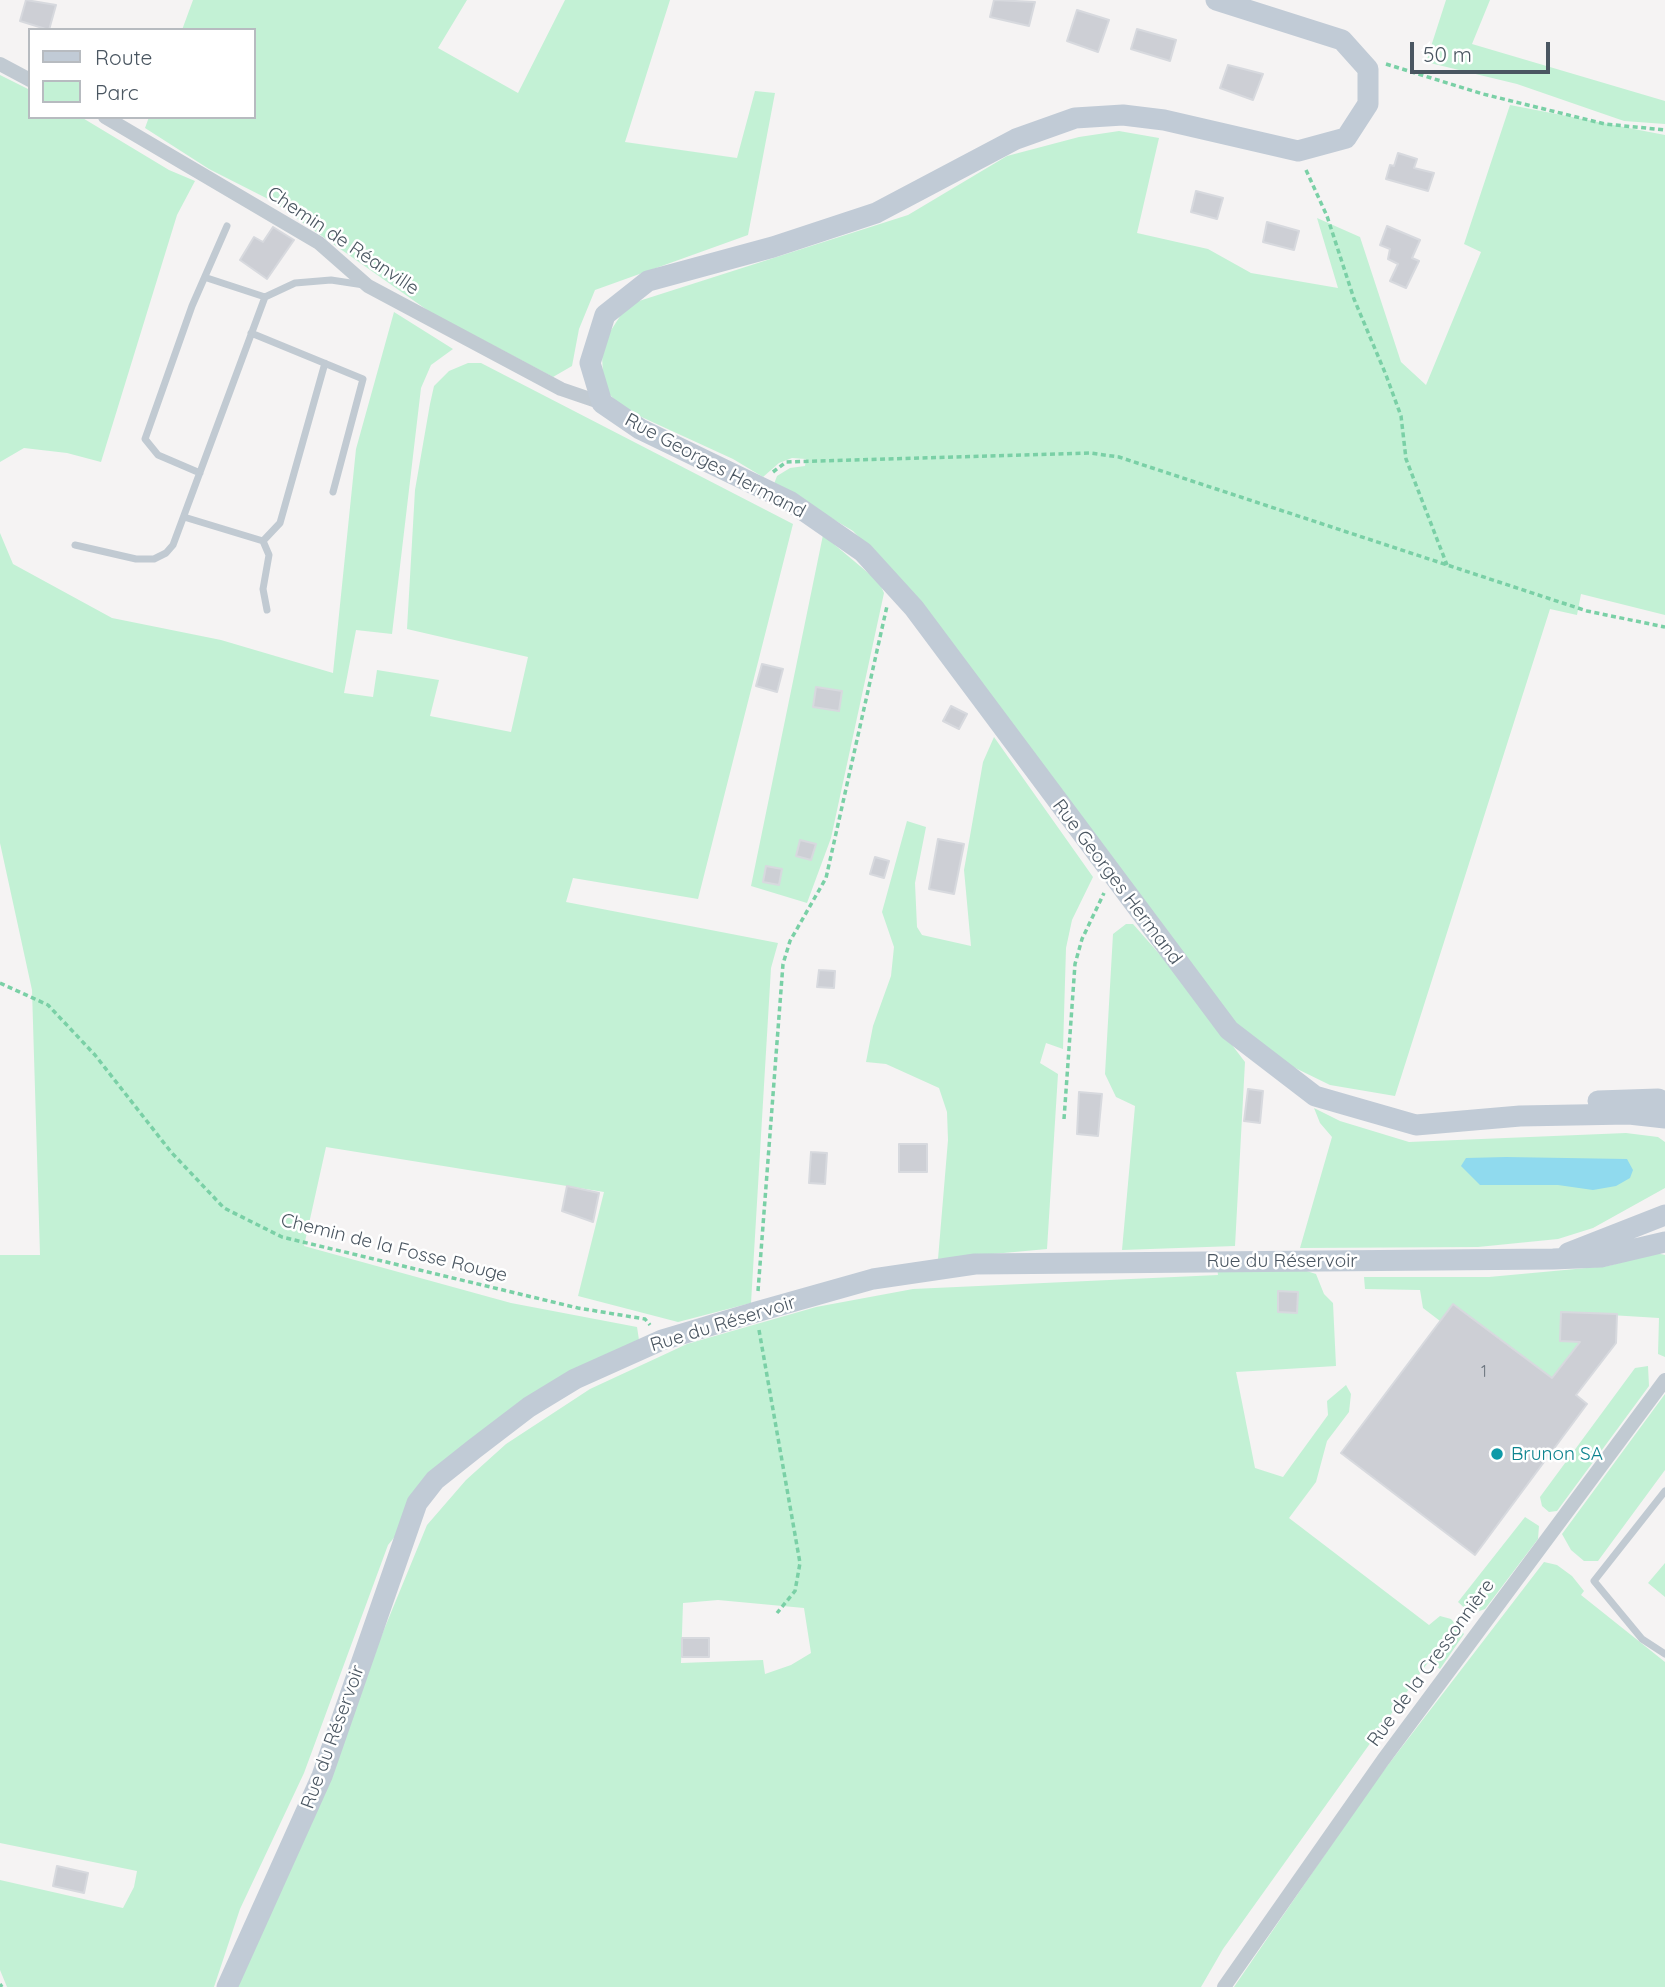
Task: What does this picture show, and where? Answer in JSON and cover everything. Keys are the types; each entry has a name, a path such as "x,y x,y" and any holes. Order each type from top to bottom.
{"street":[{"path":"602,402 590,363 605,315 649,281 773,247 876,213 1027,135 1075,118 1123,115 1164,120 1298,151 1346,138 1368,104 1368,69 1342,40 1216,0"},
{"path":"0,64 28,79"},
{"name":"Chemin de Réanville","path":"108,119 318,243 368,286 561,390 602,402"},
{"name":"Rue Georges Hermand","path":"602,402 640,429 791,502 863,552 914,608 1229,1030 1315,1096 1416,1125 1520,1115 1629,1114 1665,1118"},
{"name":"Rue Georges Hermand","path":"1520,1115 1601,1100 1658,1099 1665,1102"},
{"name":"Rue du Réservoir","path":"1553,1259 1665,1215"},
{"name":"Rue du Réservoir","path":"227,1987 322,1776 417,1503 435,1480 529,1407 576,1379 662,1340 756,1312 873,1279 975,1264 1553,1259 1601,1257 1665,1242"},
{"name":"Rue de la Cressonnière","path":"1224,1987 1383,1760 1665,1380"}],"lane":[{"path":"200,473 158,455 145,439 192,306 207,278 227,226"},
{"path":"207,278 265,297 295,283 331,280 368,286"},
{"path":"75,545 107,555 154,559 166,554 173,545 265,297"},
{"path":"251,333 363,379 333,492"},
{"path":"263,541 280,523 325,363"},
{"path":"184,517 263,541 269,555 263,590 267,610"},
{"path":"1665,1491 1594,1581 1642,1639 1665,1654"}],"path":[{"path":"1360,61 1385,63 1483,94 1605,124 1665,130"},
{"path":"1298,151 1327,216 1353,299 1386,374 1401,416 1406,459 1447,565"},
{"path":"761,488 770,473 786,462 1090,453 1119,457 1587,611 1665,627"},
{"path":"777,1613 795,1591 800,1563 756,1312 783,964 790,941 826,878 892,584"},
{"path":"1064,1119 1075,964 1082,939 1106,890 1107,868"},
{"name":"Chemin de la Fosse Rouge","path":"0,983 48,1005 95,1055 171,1152 224,1208 282,1237 579,1308 645,1319 662,1340"}],"green space":[{"path":"193,0 467,0 438,48 518,93 565,0 670,0 625,142 737,158 755,91 775,93 748,235 595,290 579,329 572,366 553,377 430,312 272,201 209,169 145,128 148,119 256,119 256,28 183,28"},
{"path":"1446,0 1490,0 1472,44 1665,101 1665,124 1624,121 1517,84 1426,62"},
{"path":"0,75 28,89 28,119 84,119 169,170 195,181 177,215 101,462 67,453 24,448 0,462"},
{"path":"1510,105 1665,135 1665,615 1581,594 1577,615 1550,609 1395,1096 1330,1085 1287,1064 1244,1034 907,588 853,531 774,484 777,476 790,468 805,466 806,459 792,458 779,463 763,477 733,459 624,409 609,394 603,376 602,355 608,335 624,310 639,301 908,215 1007,156 1079,137 1119,131 1159,138 1137,233 1208,249 1251,273 1338,288 1317,218 1360,237 1401,362 1426,385 1481,252 1464,244"},
{"path":"394,312 453,349 431,365 421,388 392,634 356,630 344,693 373,697 377,670 439,680 430,716 511,732 528,657 407,629 415,490 434,386 449,371 468,363 481,363 793,524 698,899 573,878 566,902 778,943 771,968 751,1303 678,1322 578,1296 604,1192 326,1147 304,1246 511,1303 637,1327 639,1340 581,1367 421,1505 388,1545 304,1773 240,1909 214,1987 7,1987 0,1970 0,1880 123,1908 134,1887 137,1871 0,1843 0,1255 40,1255 32,990 0,843 0,533 13,564 112,618 221,640 333,673 356,449"},
{"path":"823,535 879,582 884,593 831,838 807,903 751,886"},
{"path":"994,737 1093,877 1072,920 1066,948 1063,1049 1046,1043 1040,1063 1058,1074 1047,1249 938,1259 948,1140 947,1112 939,1088 886,1064 866,1062 873,1026 891,976 894,947 882,912 907,821 926,827 915,883 917,927 922,935 971,946 964,870 983,762"},
{"path":"1126,924 1133,924 1184,982 1245,1062 1235,1246 1122,1250 1135,1106 1116,1097 1105,1074 1113,934"},
{"path":"1314,1108 1340,1121 1409,1142 1626,1133 1658,1137 1665,1142 1665,1188 1593,1228 1558,1239 1478,1247 1300,1248 1332,1137 1320,1123"},
{"path":"1656,1253 1665,1255 1665,1357 1658,1354 1659,1318 1561,1312 1560,1341 1580,1342 1552,1378 1453,1304 1440,1321 1423,1308 1420,1290 1365,1289 1364,1277 1489,1277 1608,1266"},
{"path":"1217,1267 1297,1268 1316,1274 1324,1294 1333,1303 1336,1366 1236,1372 1255,1468 1283,1477 1328,1415 1327,1401 1346,1385 1351,1394 1349,1412 1327,1441 1316,1482 1289,1518 1429,1625 1440,1616 1451,1619 1464,1634 1440,1669 1429,1661 1223,1949 1201,1987 237,1987 427,1525 466,1480 506,1444 590,1389 687,1344 816,1307 913,1289 1218,1275","holes":["718,1600 804,1608 811,1653 791,1665 765,1674 763,1660 681,1663 683,1603"]},
{"path":"1648,1366 1649,1386 1557,1511 1549,1512 1542,1506 1540,1497 1635,1368"},
{"path":"1665,1394 1665,1470 1598,1561 1584,1561 1571,1550 1562,1534"},
{"path":"1525,1517 1539,1526 1538,1539 1485,1609 1471,1614 1458,1602"},
{"path":"1544,1562 1557,1565 1572,1576 1584,1591 1581,1595 1665,1662 1665,1987 1234,1987 1371,1787"},
{"path":"1665,1563 1665,1597 1648,1583"}],"water":[{"path":"1466,1158 1627,1159 1633,1170 1630,1178 1616,1186 1593,1190 1558,1185 1480,1185 1461,1166"}],"building":[{"path":"26,0 56,5 50,28 20,21"},
{"path":"994,0 1035,2 1029,26 990,17"},
{"path":"1077,10 1109,20 1098,52 1067,41"},
{"path":"1137,29 1176,40 1170,61 1131,49"},
{"path":"1228,65 1263,74 1253,100 1220,88"},
{"path":"1398,153 1417,159 1414,168 1434,173 1428,191 1386,179 1390,165 1394,166"},
{"path":"1196,191 1223,198 1217,219 1191,212"},
{"path":"1267,222 1299,231 1294,250 1263,242"},
{"path":"1387,226 1420,240 1412,258 1419,261 1406,288 1390,281 1398,264 1388,259 1390,249 1380,245"},
{"path":"273,227 294,240 267,279 240,260 254,237 263,242"},
{"path":"762,664 783,669 777,692 756,686"},
{"path":"816,687 842,691 839,711 813,707"},
{"path":"951,706 967,714 959,729 943,721"},
{"path":"938,839 964,844 954,894 929,889"},
{"path":"800,840 816,844 811,860 796,856"},
{"path":"875,857 889,861 884,878 870,874"},
{"path":"766,866 782,869 779,885 763,882"},
{"path":"819,970 835,971 834,988 817,987"},
{"path":"1248,1089 1263,1091 1260,1123 1244,1121"},
{"path":"1079,1092 1102,1094 1098,1136 1077,1134"},
{"path":"899,1144 927,1144 927,1172 899,1172"},
{"path":"811,1152 827,1153 825,1184 809,1183"},
{"path":"567,1186 599,1193 593,1222 562,1211"},
{"path":"1278,1291 1298,1292 1297,1313 1278,1312"},
{"name":"Brunon SA","path":"1453,1304 1552,1378 1580,1342 1560,1341 1561,1312 1617,1314 1616,1343 1576,1395 1587,1404 1475,1555 1341,1453"},
{"path":"682,1638 709,1638 709,1657 682,1657"},
{"path":"57,1866 88,1873 84,1893 53,1886"}],"place":[{"name":"Brunon SA","path":"1497,1454"}]}
